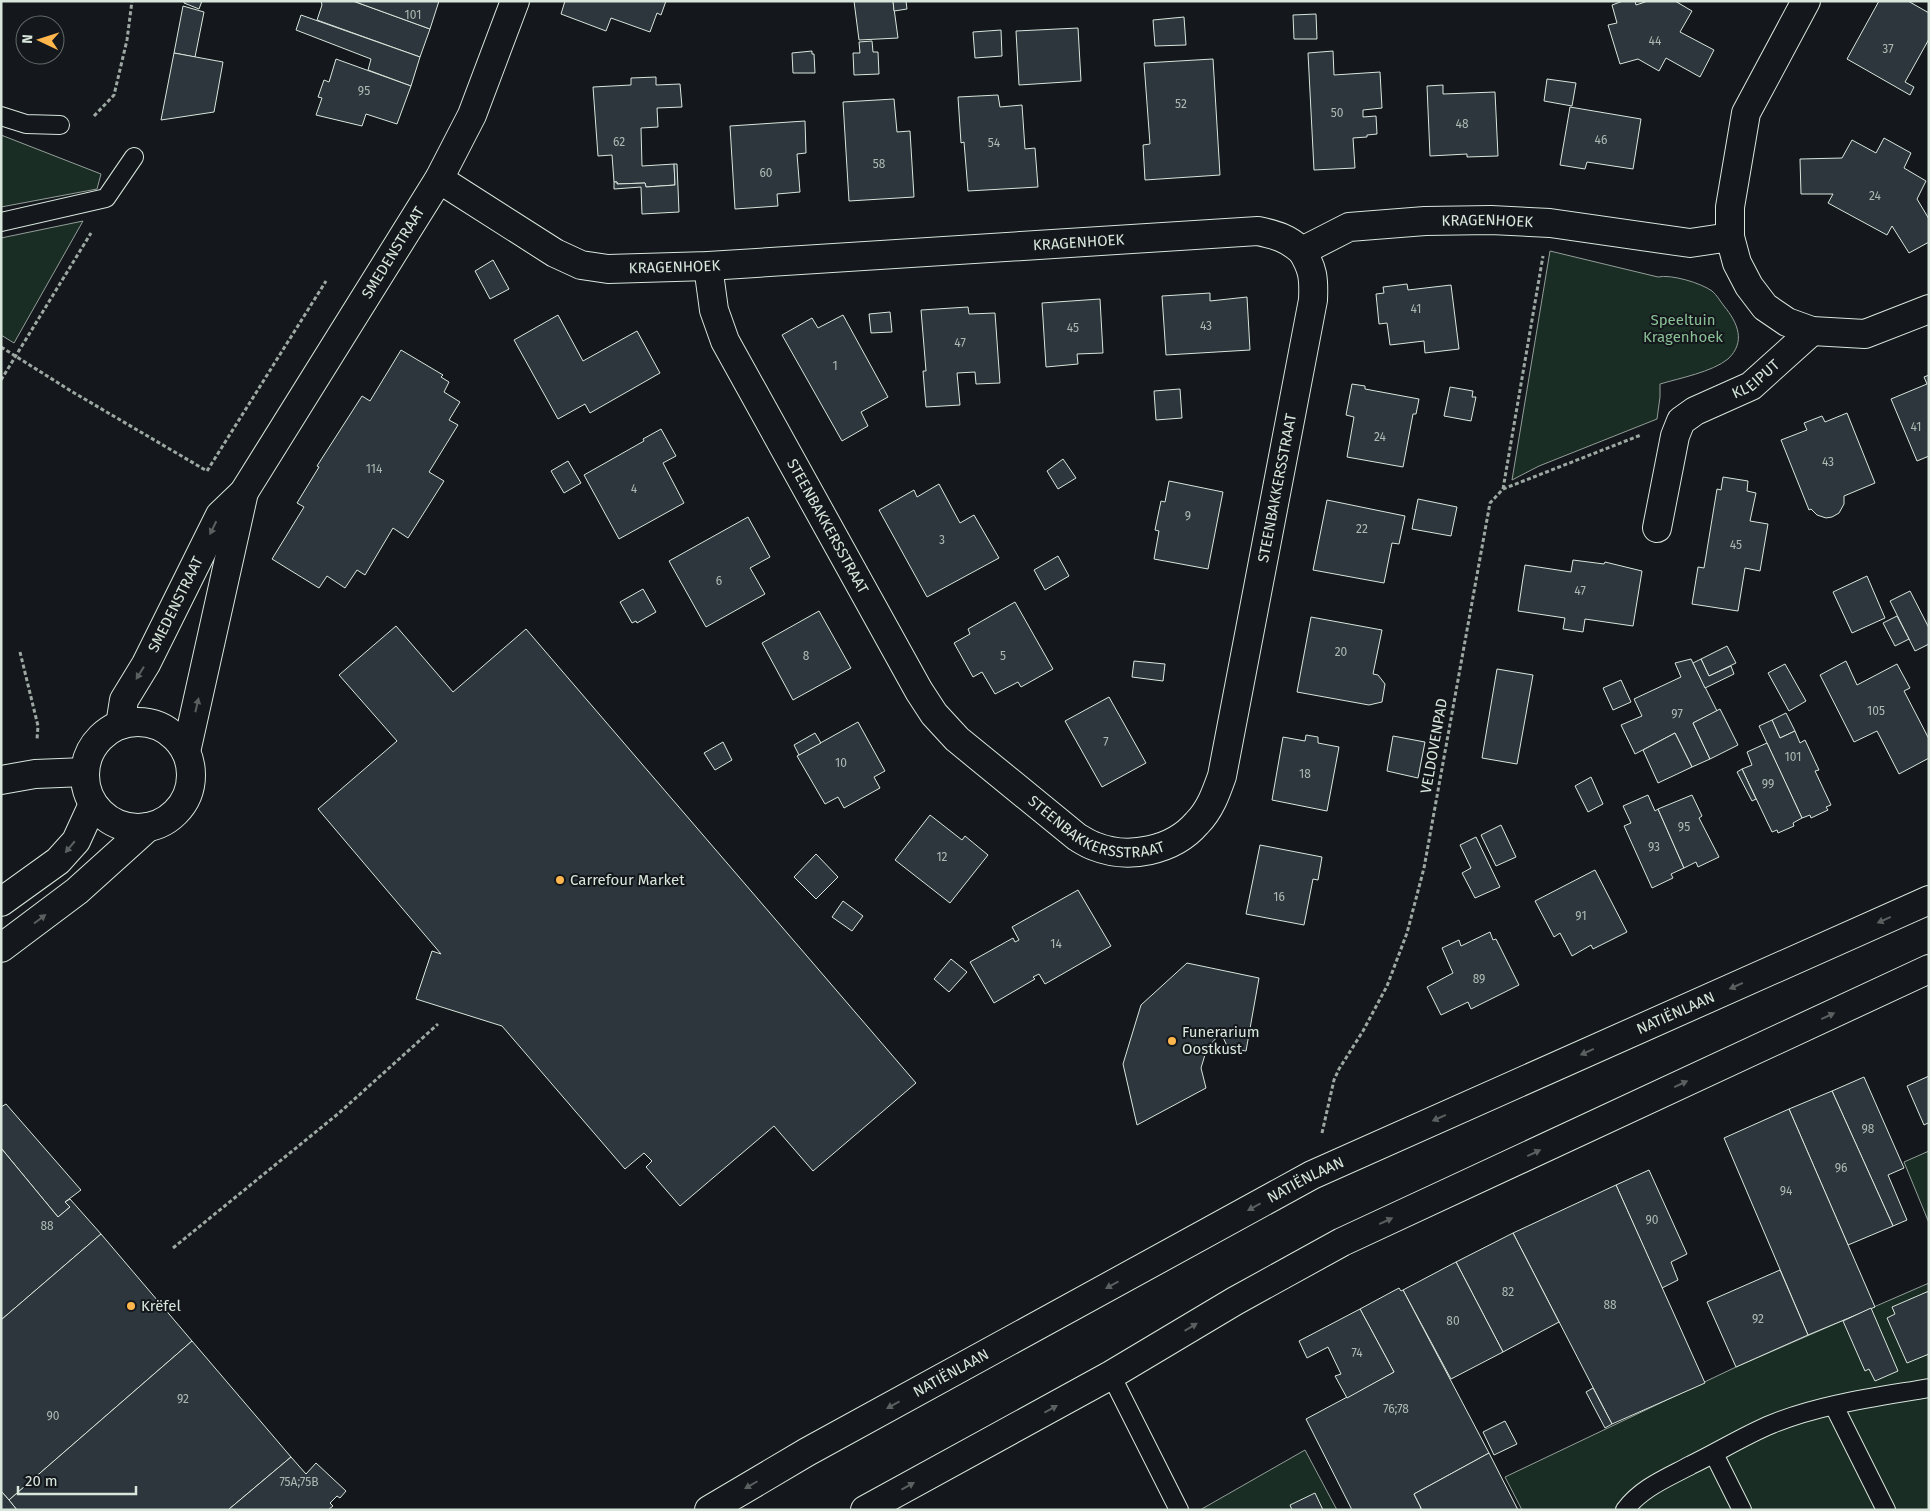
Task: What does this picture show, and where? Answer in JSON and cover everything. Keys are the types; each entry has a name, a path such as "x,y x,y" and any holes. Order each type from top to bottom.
{"street":[{"name":"SMEDENSTRAAT","path":"120,725 124,700 146,664 220,514 244,492 439,179 472,115 515,1"},
{"path":"1806,1 1746,113 1730,207 1730,237 1736,263 1749,286 1765,307 1787,322 1812,331 1865,334 1929,309"},
{"name":"KRAGENHOEK","path":"439,179 555,253 581,265 608,269 708,266 1258,231 1289,240 1302,251 1349,227 1425,221 1491,220 1550,223 1690,243 1730,237"},
{"name":"STEENBAKKERSSTRAAT","path":"708,266 714,310 725,341 919,691 934,714 957,739 1076,837 1094,846 1128,852 1149,851 1184,836 1198,823 1208,808 1222,776 1313,300 1314,280 1310,265 1302,251"},
{"name":"KLEIPUT","path":"1657,528 1675,436 1681,421 1695,411 1751,386 1812,331"},
{"name":"SMEDENSTRAAT","path":"186,752 244,492"},
{"path":"136,722 150,724 165,730 177,739 186,752 190,766 191,781 187,795 180,808 170,818 159,824 132,828 117,824 104,816 93,804 86,789 85,772 88,757 106,732 120,725 136,722"},
{"path":"1,780 35,774 85,772"},
{"path":"1,902 58,861 76,841 93,804"},
{"path":"1,948 77,891 148,827"},
{"name":"NATIËNLAAN","path":"709,1510 816,1448 1312,1175 1929,900"},
{"path":"865,1510 1111,1376 1236,1301 1342,1242 1929,969"}],"lane":[{"path":"1,116 26,124 60,125"},
{"path":"1,222 106,198 134,157"},
{"path":"1111,1376 1179,1510"},
{"path":"1626,1510 1634,1498 1653,1485 1772,1424 1834,1406 1929,1388"},
{"path":"1834,1406 1886,1510"},
{"path":"1714,1454 1742,1510"}],"path":[{"path":"94,116 114,95 127,40 132,1"},
{"path":"1,380 106,208 106,198"},
{"path":"1503,489 1550,223"},
{"path":"1,347 70,391 207,471 326,281"},
{"path":"1503,489 1649,432 1675,436"},
{"name":"VELDOVENPAD","path":"1312,1175 1334,1080 1387,986 1408,933 1424,868 1490,503 1503,489"},
{"path":"20,652 38,726 35,774"},
{"path":"173,1248 340,1113 438,1024"}],"green space":[{"path":"1,135 101,174 97,189 1,207"},
{"path":"83,221 14,343 1,335 1,238"},
{"name":"Speeltuin Kragenhoek","path":"1550,251 1658,277 1678,278 1707,288 1714,293 1733,319 1738,332 1737,346 1734,353 1728,359 1713,368 1660,384 1657,419 1539,466 1512,480"},
{"path":"1929,1151 1929,1223 1904,1162"},
{"path":"1929,1283 1929,1510 1522,1510 1505,1477 1736,1367"},
{"path":"1305,1450 1337,1510 1200,1510"}],"building":[{"path":"184,1 202,1 199,9 184,3"},
{"path":"321,1 353,1 430,29 420,57 317,20 322,5"},
{"path":"353,1 439,1 430,29"},
{"path":"565,1 666,1 661,15 657,13 650,32 611,18 606,31 561,14"},
{"path":"854,1 893,1 898,38 859,40"},
{"path":"893,1 906,1 907,9 894,11"},
{"path":"1623,1 1635,1 1636,5 1648,1 1675,1 1692,11 1680,32 1714,50 1700,77 1666,58 1659,71 1638,59 1620,64 1608,25 1617,23 1612,5"},
{"path":"1879,1 1908,1 1929,13 1929,39 1905,82 1914,87 1910,95 1847,59"},
{"path":"183,6 204,12 195,57 174,53"},
{"path":"1316,14 1317,39 1294,39 1293,15"},
{"path":"301,15 420,57 411,86 368,70 371,59 296,30"},
{"path":"1184,17 1186,45 1155,46 1153,20"},
{"path":"1078,28 1081,81 1019,85 1016,31"},
{"path":"1001,30 1002,56 975,58 973,32"},
{"path":"872,41 873,52 878,52 879,74 854,75 853,53 860,53 859,42"},
{"path":"812,51 812,54 814,54 815,73 793,73 792,53"},
{"path":"1333,51 1334,75 1380,72 1382,108 1363,110 1363,117 1376,116 1377,134 1353,138 1355,168 1314,170 1308,53"},
{"path":"174,53 223,62 214,112 161,120"},
{"path":"336,59 411,86 397,124 366,114 362,126 316,115 322,98 318,97 324,80 329,82"},
{"path":"1213,59 1220,175 1145,180 1143,145 1150,144 1144,63"},
{"path":"656,77 656,85 680,84 682,107 657,108 658,127 641,128 642,166 674,164 675,185 646,187 645,183 617,184 617,182 614,182 612,155 598,156 593,87 631,85 631,78"},
{"path":"1547,79 1576,83 1572,106 1544,101"},
{"path":"1443,85 1443,94 1495,92 1498,156 1467,157 1467,154 1430,156 1427,86"},
{"path":"998,95 1000,107 1022,105 1025,149 1035,148 1038,187 968,191 964,142 961,143 958,97"},
{"path":"894,99 897,132 910,131 914,197 849,201 843,102"},
{"path":"1570,107 1641,119 1633,169 1587,162 1585,169 1560,165"},
{"path":"805,121 806,153 797,154 800,192 777,194 778,206 735,209 730,126"},
{"path":"1884,138 1911,153 1904,168 1926,181 1917,199 1929,219 1929,242 1909,253 1892,226 1887,235 1828,203 1833,194 1801,194 1800,159 1842,158 1852,140 1876,153"},
{"path":"674,164 677,164 679,212 642,214 641,187 614,189 614,182 617,182 617,184 645,183 646,187 675,185"},
{"path":"493,260 509,289 490,299 475,271"},
{"path":"1407,284 1408,290 1451,285 1459,349 1425,353 1424,341 1390,345 1387,323 1379,324 1376,294 1384,293 1383,287"},
{"path":"1210,293 1210,301 1247,297 1250,350 1166,355 1162,296"},
{"path":"1100,299 1103,353 1077,354 1078,364 1046,367 1042,303"},
{"path":"968,307 969,314 995,313 1000,383 976,384 975,372 957,373 960,405 926,407 923,371 926,371 921,310"},
{"path":"890,312 892,332 871,333 869,314"},
{"path":"558,315 583,361 637,331 660,373 590,413 585,404 558,419 514,340"},
{"path":"843,315 888,397 861,412 868,426 842,441 782,335 812,318 818,328"},
{"path":"401,350 443,375 441,377 449,382 444,392 460,402 449,420 458,425 429,472 444,481 408,538 393,528 365,575 357,570 345,588 327,576 319,588 272,559 304,507 297,503 319,467 317,466 362,396 370,401"},
{"path":"1929,375 1929,456 1917,461 1891,399 1927,384 1924,377"},
{"path":"1352,384 1365,386 1365,389 1419,399 1416,414 1413,414 1403,467 1347,457 1354,417 1346,415"},
{"path":"1450,387 1473,391 1472,397 1476,397 1471,421 1444,416"},
{"path":"1180,389 1182,418 1156,420 1154,391"},
{"path":"1847,413 1875,483 1844,496 1844,504 1839,513 1826,518 1817,515 1811,509 1809,510 1781,440 1807,430 1804,423 1822,416 1825,422"},
{"path":"661,429 676,456 663,463 684,503 619,539 584,475 644,441 643,439"},
{"path":"1063,459 1076,478 1058,489 1047,471"},
{"path":"568,461 581,483 564,493 551,471"},
{"path":"1723,477 1748,481 1747,491 1756,493 1750,521 1768,524 1760,571 1745,568 1738,611 1692,604 1698,567 1704,568 1717,489 1721,490"},
{"path":"1169,481 1223,492 1208,569 1154,559 1159,531 1155,530 1161,501 1165,502"},
{"path":"939,484 960,523 974,515 999,558 927,597 879,510 914,490 917,497"},
{"path":"1418,499 1457,507 1451,536 1412,529"},
{"path":"1327,500 1405,516 1399,544 1392,543 1384,583 1313,570"},
{"path":"748,517 770,557 750,568 765,594 706,627 669,561"},
{"path":"1058,556 1069,576 1045,590 1034,570"},
{"path":"1573,560 1604,564 1605,562 1642,571 1633,626 1585,619 1583,632 1563,629 1565,618 1518,611 1525,565 1571,572"},
{"path":"1867,576 1885,618 1852,633 1833,592"},
{"path":"643,589 656,612 637,623 636,621 632,623 620,602"},
{"path":"1910,591 1929,628 1929,644 1915,651 1890,601"},
{"path":"1015,602 1053,669 1021,687 1018,682 995,694 982,672 973,677 954,643 970,634 968,629"},
{"path":"819,611 851,668 793,700 762,643"},
{"path":"1897,616 1909,639 1895,646 1883,623"},
{"path":"1311,617 1382,630 1373,674 1378,675 1385,684 1382,702 1369,705 1297,692"},
{"name":"Carrefour Market","path":"396,626 453,692 526,629 916,1083 813,1171 774,1126 680,1206 646,1167 652,1161 644,1153 625,1169 502,1026 416,999 432,951 441,954 318,809 397,741 339,675"},
{"path":"1727,646 1736,663 1709,676 1701,659"},
{"path":"1691,659 1717,711 1693,723 1710,759 1692,767 1675,733 1635,754 1621,725 1642,716 1634,699 1681,677 1675,663"},
{"path":"1701,659 1709,676 1731,666 1734,674 1705,688 1693,663"},
{"path":"1134,661 1165,664 1163,681 1132,677"},
{"path":"1846,661 1857,685 1897,664 1910,688 1904,691 1929,739 1929,758 1899,774 1877,731 1854,742 1820,675"},
{"path":"1785,664 1806,701 1789,711 1768,673"},
{"path":"1497,669 1533,675 1517,764 1482,758"},
{"path":"1621,680 1631,702 1613,710 1603,688"},
{"path":"1109,697 1146,763 1102,787 1065,721"},
{"path":"1720,709 1738,745 1710,759 1693,723"},
{"path":"1786,713 1795,731 1780,738 1772,720"},
{"path":"1772,720 1780,738 1795,731 1800,743 1805,740 1819,770 1815,771 1831,805 1826,807 1828,810 1811,818 1810,815 1802,818 1759,726"},
{"path":"858,722 885,771 874,777 880,788 844,808 838,797 825,804 797,756"},
{"path":"815,733 821,743 799,755 794,745"},
{"path":"1675,733 1692,767 1658,783 1643,750"},
{"path":"1306,735 1318,737 1318,743 1339,747 1327,811 1272,800 1283,737 1305,741"},
{"path":"1393,736 1425,742 1418,778 1387,771"},
{"path":"723,742 732,760 715,770 704,753"},
{"path":"1767,743 1802,818 1793,823 1794,826 1778,833 1777,830 1772,832 1742,769 1752,765 1747,752"},
{"path":"1742,769 1756,799 1752,801 1737,772"},
{"path":"1591,777 1603,804 1588,812 1575,786"},
{"path":"1648,795 1655,811 1658,809 1684,868 1671,874 1673,878 1652,888 1624,826 1631,823 1623,806"},
{"path":"1692,795 1702,816 1699,818 1719,857 1698,867 1696,862 1684,868 1658,809"},
{"path":"930,815 962,840 965,836 988,855 950,903 895,860"},
{"path":"1501,825 1516,857 1496,866 1481,835"},
{"path":"1476,837 1500,887 1475,898 1462,873 1471,868 1460,845"},
{"path":"1260,845 1322,857 1318,880 1313,879 1304,925 1246,914"},
{"path":"816,854 838,877 816,899 794,877"},
{"path":"1595,870 1627,932 1593,949 1591,945 1572,956 1560,933 1554,937 1535,901"},
{"path":"1078,890 1111,946 1045,984 1039,974 1033,977 1035,979 994,1003 970,962 1013,938 1015,942 1019,940 1012,927"},
{"path":"843,901 863,916 852,931 832,917"},
{"path":"1490,932 1493,940 1496,939 1519,985 1471,1009 1468,1002 1441,1015 1427,987 1453,973 1442,948 1459,940 1461,946"},
{"path":"951,959 967,972 949,992 934,979"},
{"name":"Funerarium Oostkust","path":"1187,963 1259,978 1246,1051 1228,1048 1221,1033 1207,1048 1201,1068 1206,1088 1137,1125 1123,1064 1141,1005"},
{"path":"1929,1076 1929,1125 1928,1123 1924,1125 1907,1086"},
{"path":"1864,1077 1904,1168 1888,1175 1907,1220 1893,1226 1832,1091"},
{"path":"1832,1091 1893,1226 1848,1245 1789,1109"},
{"path":"6,1104 81,1190 65,1202 70,1207 58,1217 1,1148 1,1107"},
{"path":"1789,1109 1875,1307 1808,1335 1724,1138"},
{"path":"1,1148 58,1217 70,1207 65,1202 70,1199 101,1234 1,1320"},
{"path":"1649,1170 1687,1254 1671,1262 1678,1280 1662,1288 1616,1185"},
{"path":"1616,1185 1705,1383 1612,1424 1513,1233"},
{"path":"1513,1233 1559,1322 1503,1352 1456,1262"},
{"path":"101,1234 192,1341 9,1500 1,1491 1,1320"},
{"path":"1456,1262 1503,1352 1451,1379 1403,1290"},
{"path":"1780,1270 1808,1335 1736,1367 1707,1302"},
{"path":"1399,1288 1401,1291 1403,1290 1489,1453 1414,1494 1421,1508 1419,1510 1352,1510 1306,1419 1394,1372 1360,1309"},
{"path":"1929,1291 1929,1354 1907,1363 1887,1318 1895,1314 1892,1307"},
{"path":"1871,1308 1898,1371 1875,1381 1869,1369 1865,1371 1843,1321"},
{"path":"1360,1309 1394,1372 1347,1398 1335,1376 1341,1374 1328,1347 1307,1358 1299,1341"},
{"path":"192,1341 291,1457 228,1510 17,1510 9,1500"},
{"path":"1593,1388 1612,1424 1605,1428 1586,1392"},
{"path":"1505,1421 1517,1444 1494,1455 1483,1432"},
{"path":"1489,1453 1518,1510 1422,1510 1414,1494"},
{"path":"291,1457 306,1474 316,1463 346,1491 340,1498 337,1496 330,1503 333,1506 328,1510 228,1510"},
{"path":"1,1491 9,1500 17,1510 1,1510"},
{"path":"1315,1493 1323,1510 1292,1510 1290,1505"}],"place":[{"name":"Carrefour Market","path":"560,880"},
{"name":"Funerarium Oostkust","path":"1172,1041"},
{"name":"Krëfel","path":"131,1306"}]}
